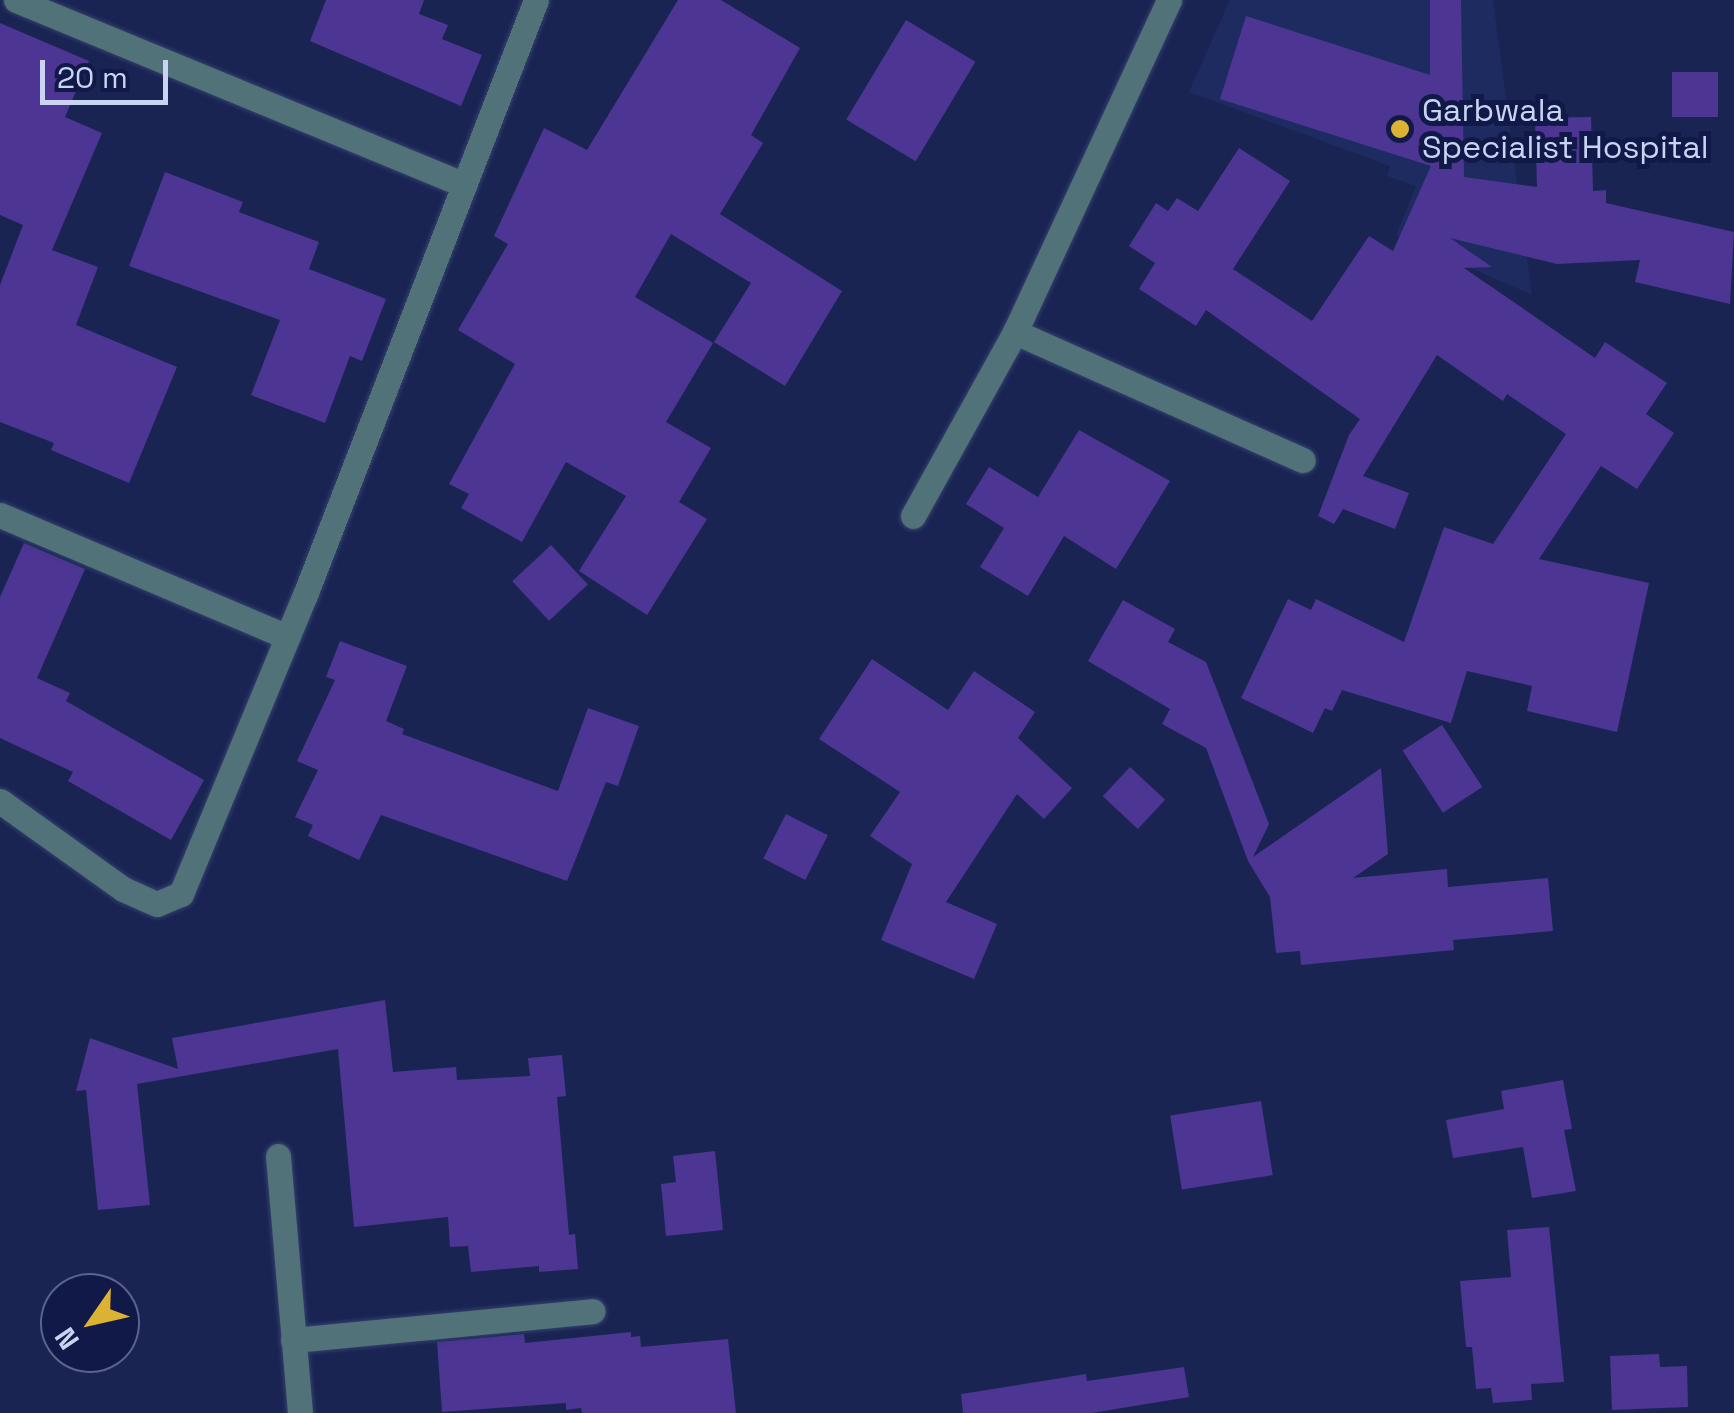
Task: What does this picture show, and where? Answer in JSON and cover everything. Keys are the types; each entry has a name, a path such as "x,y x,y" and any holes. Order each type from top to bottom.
{"street":[{"path":"16,0 464,185"},
{"path":"0,801 123,889 157,904 168,903 181,894 287,637 536,0"},
{"path":"914,516 1015,332 1169,0"},
{"path":"1015,332 1303,460"},
{"path":"0,515 287,637"},
{"path":"278,1156 300,1413"},
{"path":"292,1340 592,1311"}],"shaded area":[{"name":"Garbwala Specialist Hospital","path":"1230,0 1493,0 1532,295 1396,235 1416,186 1387,176 1390,166 1189,92"}],"building":[{"path":"326,0 424,0 419,14 448,25 442,39 482,55 461,106 310,41"},
{"path":"678,0 721,0 800,48 751,135 763,143 720,214 842,291 785,386 714,342 751,283 671,234 635,297 713,343 666,422 711,448 679,502 707,519 647,615 579,571 626,496 566,462 522,542 461,508 469,494 449,484 515,364 458,330 508,244 494,236 544,128 587,150"},
{"path":"1430,0 1461,0 1464,177 1537,187 1535,118 1591,117 1593,191 1606,190 1606,203 1734,232 1730,304 1635,282 1640,260 1557,264 1450,238 1492,267 1464,268 1595,358 1605,342 1667,383 1646,414 1674,433 1637,489 1601,466 1539,559 1649,583 1617,732 1527,711 1532,686 1467,671 1451,723 1342,690 1332,711 1325,708 1313,733 1241,698 1288,599 1311,610 1316,599 1404,642 1444,527 1493,544 1566,434 1507,394 1503,401 1437,355 1363,476 1409,493 1395,529 1343,509 1334,524 1318,516 1349,435 1360,419 1206,310 1196,326 1139,289 1155,263 1129,246 1156,203 1168,211 1177,198 1198,211 1239,148 1290,181 1233,269 1312,321 1369,236 1393,251 1431,166 1220,99 1246,16 1430,75"},
{"path":"906,20 975,62 916,161 846,119"},
{"path":"0,23 89,61 65,117 102,133 52,250 98,267 76,325 177,367 129,483 51,450 54,443 0,422 0,285 23,225 0,215"},
{"path":"1672,72 1718,72 1718,117 1672,117"},
{"path":"165,172 243,202 239,212 319,242 309,269 386,299 362,361 350,356 325,423 251,395 280,320 129,266"},
{"path":"1079,430 1170,481 1116,569 1064,536 1028,596 980,567 1004,528 966,504 989,467 1038,497"},
{"path":"24,543 85,569 37,678 70,693 66,701 204,780 171,840 68,781 73,772 0,738 0,597"},
{"path":"551,545 588,584 549,621 512,581"},
{"path":"1123,600 1175,629 1168,642 1206,662 1269,824 1253,857 1381,768 1388,854 1353,878 1447,869 1448,887 1548,878 1553,931 1453,940 1454,950 1301,965 1300,951 1276,953 1270,897 1248,861 1206,748 1162,724 1170,709 1088,661"},
{"path":"340,641 407,666 386,721 404,729 402,734 558,791 588,708 639,726 618,786 606,782 567,881 381,815 359,860 308,836 313,825 295,817 318,770 297,761 335,680 326,677"},
{"path":"872,659 948,710 974,671 1035,712 1018,738 1072,788 1044,819 1017,794 946,902 997,924 974,979 881,940 912,864 870,836 900,792 819,739"},
{"path":"1442,725 1482,787 1443,813 1403,751"},
{"path":"1130,767 1165,800 1138,829 1103,796"},
{"path":"786,814 828,835 805,880 763,859"},
{"path":"385,1000 393,1072 456,1067 457,1080 530,1076 528,1058 562,1055 566,1096 557,1097 569,1235 575,1234 578,1269 539,1272 539,1266 471,1272 468,1246 450,1247 448,1217 354,1227 338,1049 137,1084 150,1205 98,1210 86,1090 76,1091 90,1038 178,1069 172,1038"},
{"path":"1563,1080 1572,1129 1564,1130 1576,1191 1532,1198 1523,1147 1453,1158 1446,1120 1504,1109 1501,1091"},
{"path":"1261,1101 1273,1175 1182,1189 1170,1115"},
{"path":"715,1151 723,1230 666,1236 661,1184 676,1182 673,1156"},
{"path":"1549,1227 1564,1382 1531,1384 1532,1400 1493,1403 1491,1388 1476,1389 1472,1347 1466,1347 1460,1281 1511,1277 1507,1230"},
{"path":"631,1332 631,1337 640,1336 641,1347 728,1339 736,1413 582,1413 581,1408 566,1410 566,1403 442,1412 437,1342 524,1334 525,1343"},
{"path":"1659,1354 1660,1367 1687,1366 1688,1407 1612,1410 1610,1356"},
{"path":"1184,1367 1189,1397 1092,1413 963,1413 961,1394 1086,1374 1087,1381"}],"place":[{"name":"Garbwala Specialist Hospital","path":"1400,129"}]}
